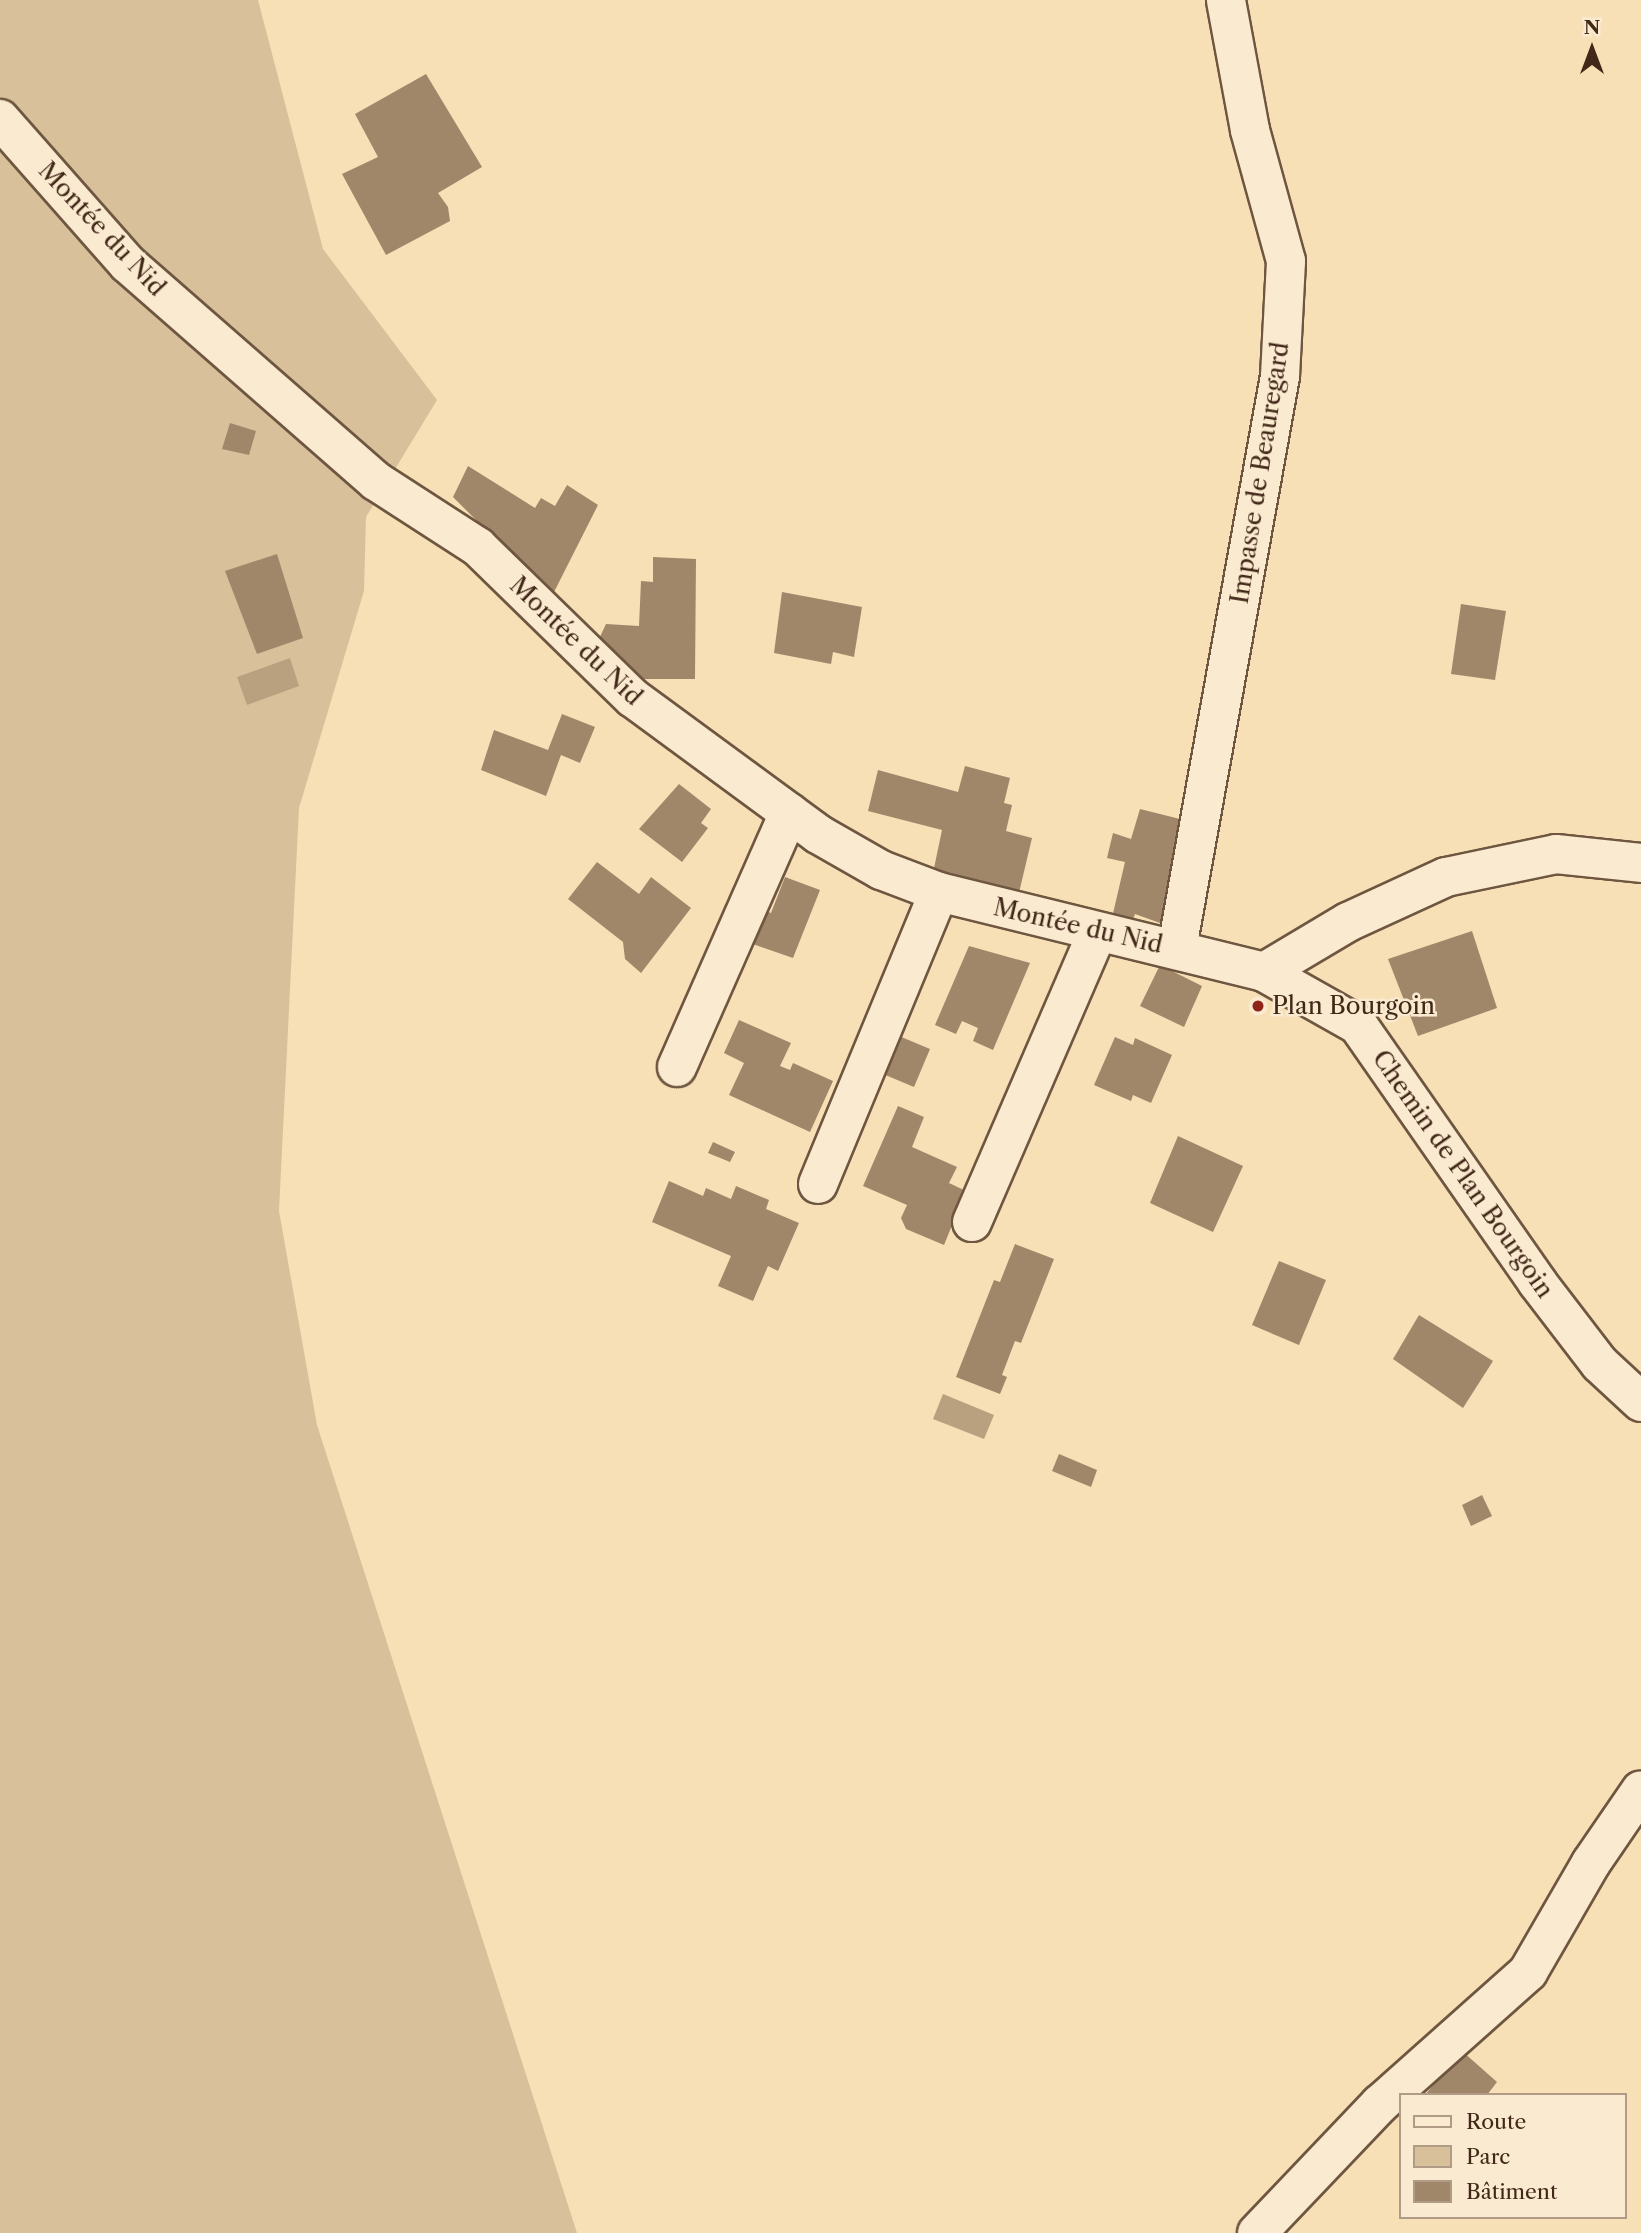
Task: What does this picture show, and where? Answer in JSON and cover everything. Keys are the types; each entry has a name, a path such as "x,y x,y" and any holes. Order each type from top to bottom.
{"street":[{"name":"Impasse de Beauregard","path":"1177,948 1280,376 1286,261 1250,130 1226,0"},
{"name":"Montée du Nid","path":"0,119 128,264 376,481 478,547 633,698 789,813 881,870 939,892 1097,933 1177,948 1264,972"},
{"path":"677,1067 789,813"},
{"path":"1264,972 1348,922 1446,877 1556,854 1641,863"},
{"path":"818,1184 939,892"},
{"path":"971,1222 1097,933"},
{"name":"Chemin de Plan Bourgoin","path":"1264,972 1358,1025 1537,1282 1600,1364 1641,1402"},
{"path":"1257,2233 1380,2104 1528,1972 1591,1863 1641,1790"}],"green space":[{"path":"0,0 258,0 323,249 437,400 366,517 364,591 299,808 279,1211 317,1425 577,2233 0,2233"}],"shaded area":[{"path":"290,658 299,686 247,705 237,677"},
{"path":"943,1394 994,1415 984,1439 933,1419"}],"building":[{"path":"426,74 482,167 438,193 448,207 450,221 386,255 342,174 378,157 355,114"},
{"path":"230,423 256,431 249,455 222,449"},
{"path":"468,466 535,508 541,498 555,506 567,485 598,505 552,596 453,497"},
{"path":"277,554 303,638 257,654 225,571"},
{"path":"653,557 696,559 695,679 638,679 598,641 606,624 639,626 641,581 653,582"},
{"path":"782,592 862,607 854,657 833,652 831,664 774,653"},
{"path":"1461,604 1506,611 1495,680 1451,674"},
{"path":"562,714 595,727 580,763 561,755 546,796 481,770 494,730 548,750"},
{"path":"965,766 1010,778 1004,803 1012,805 1006,831 1032,838 1018,897 933,873 942,830 868,811 878,770 958,792"},
{"path":"679,784 711,809 701,823 708,828 682,862 639,829"},
{"path":"1140,809 1180,819 1179,851 1163,919 1160,923 1135,914 1131,926 1111,922 1125,862 1107,858 1113,833 1131,839"},
{"path":"597,862 639,894 651,877 691,908 641,973 625,959 623,942 568,899"},
{"path":"785,877 820,890 793,958 750,943 766,911 771,913"},
{"path":"1472,931 1497,1008 1418,1036 1388,959"},
{"path":"969,946 1030,963 993,1050 973,1041 978,1028 962,1021 956,1034 935,1025"},
{"path":"1160,965 1202,986 1184,1027 1140,1006"},
{"path":"739,1020 791,1043 780,1066 790,1070 793,1063 833,1081 810,1132 729,1095 744,1063 724,1053"},
{"path":"899,1036 930,1049 914,1087 883,1074"},
{"path":"1115,1037 1133,1045 1135,1038 1172,1055 1151,1103 1133,1095 1131,1101 1094,1085"},
{"path":"898,1106 924,1117 912,1147 957,1167 949,1183 966,1191 944,1245 906,1229 901,1218 907,1205 863,1186"},
{"path":"1178,1136 1243,1166 1213,1232 1150,1203"},
{"path":"713,1142 735,1152 730,1162 708,1153"},
{"path":"669,1181 703,1196 706,1188 731,1199 736,1186 769,1200 766,1209 799,1223 778,1271 768,1266 753,1301 718,1286 731,1256 652,1222"},
{"path":"1015,1244 1054,1259 1021,1343 1015,1341 1002,1375 1007,1377 1000,1394 956,1377 994,1280 1000,1282"},
{"path":"1279,1261 1326,1280 1299,1345 1252,1325"},
{"path":"1419,1315 1493,1361 1463,1408 1393,1359"},
{"path":"1059,1454 1097,1470 1091,1487 1052,1471"},
{"path":"1482,1495 1492,1516 1471,1526 1462,1505"},
{"path":"1462,2051 1497,2082 1489,2093 1427,2093"}],"place":[{"name":"Plan Bourgoin","path":"1258,1006"}]}
